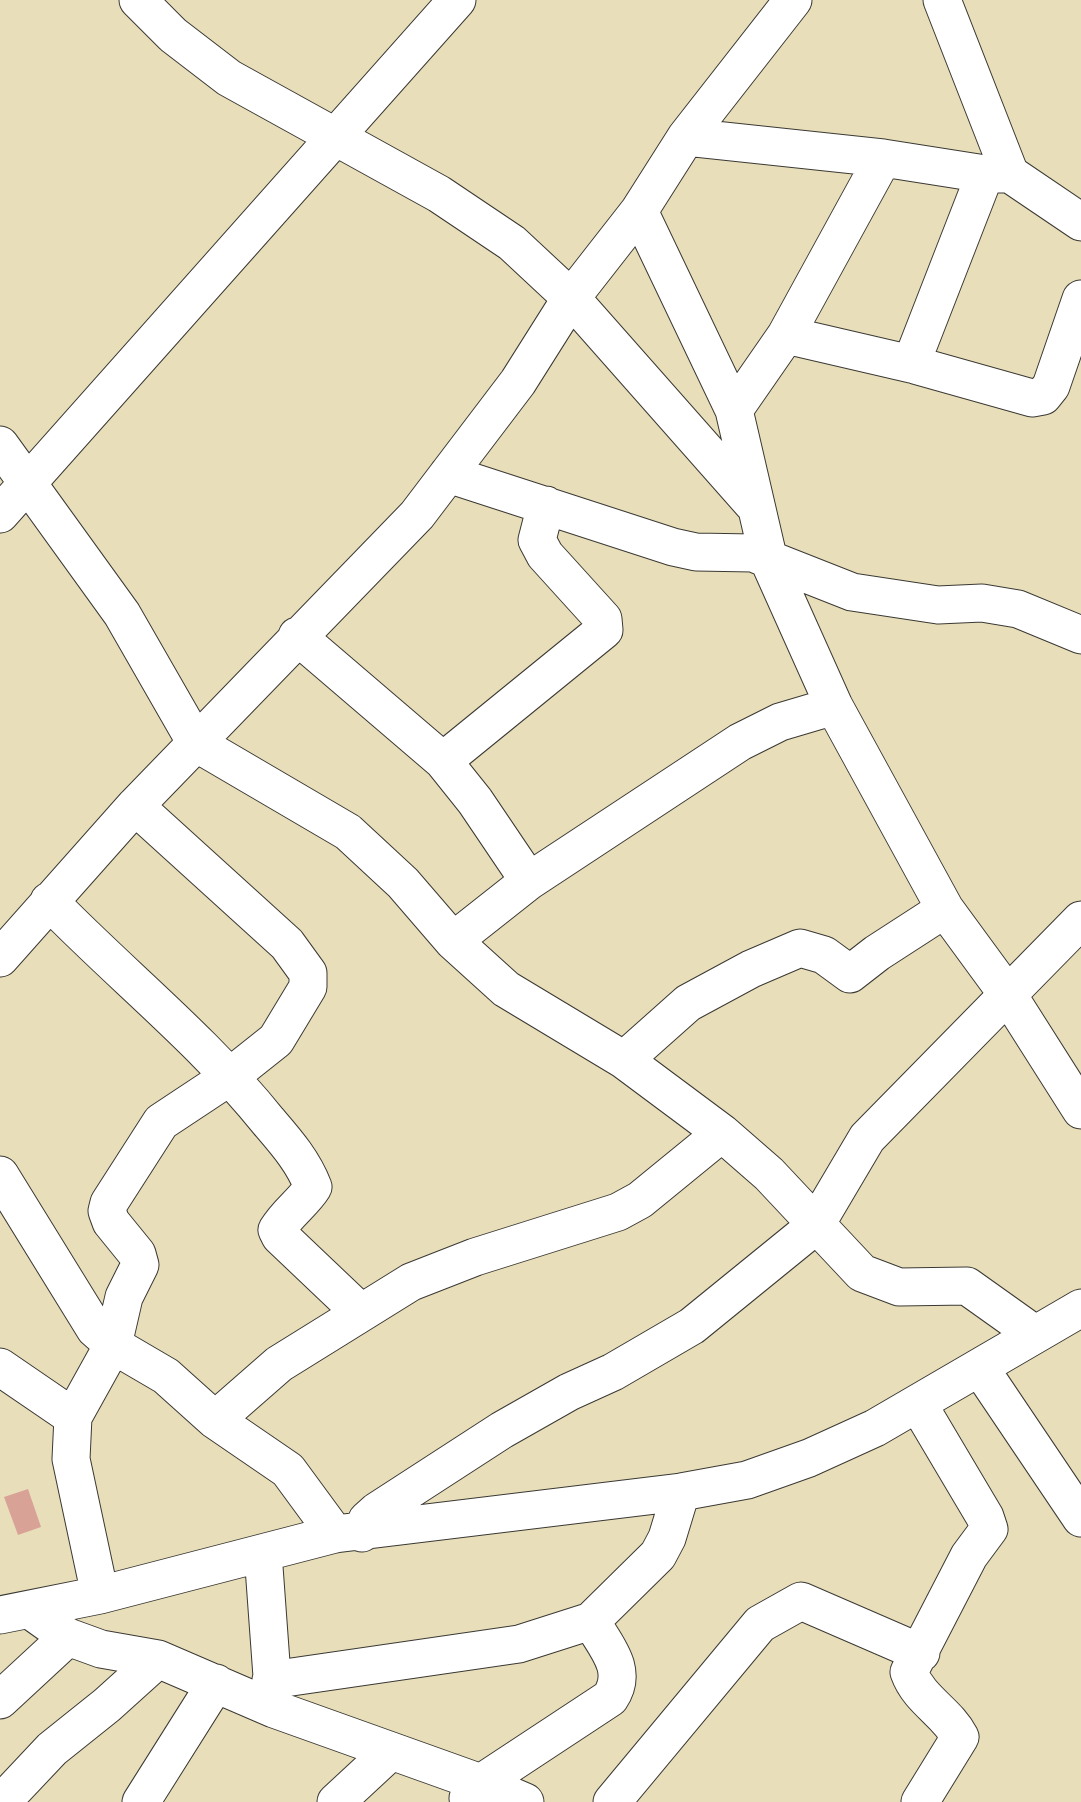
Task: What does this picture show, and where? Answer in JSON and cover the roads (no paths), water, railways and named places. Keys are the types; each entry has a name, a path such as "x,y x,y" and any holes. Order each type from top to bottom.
{"street":[{"path":"138,0 173,35 229,78 439,194 502,236 571,298 758,510"},
{"path":"0,958 135,806 417,514 518,382 571,298 639,211 686,137 793,0"},
{"path":"911,364 997,174 942,0"},
{"path":"0,514 450,3"},
{"path":"686,137 883,158 997,174 1081,222"},
{"path":"734,410 786,335 883,158"},
{"path":"639,211 734,410 769,561 834,706 945,909 1008,995 1081,1110"},
{"path":"786,335 911,364 1013,395 1043,396 1051,386 1081,299"},
{"path":"0,445 122,614 195,743 348,832 403,884 453,942 506,989 624,1060 722,1133 769,1174 862,1273 898,1287 967,1286 1033,1333"},
{"path":"448,474 673,547 696,552 753,553 852,592 937,605 982,603 1018,609 1081,635"},
{"path":"443,761 604,630 603,619 545,555 537,540 546,505"},
{"path":"297,636 443,761 475,801 529,881"},
{"path":"453,942 529,881 740,741 780,722 834,706"},
{"path":"100,1595 71,1459 73,1417 113,1345 124,1297 139,1265 137,1254 111,1222 107,1211 109,1203 161,1122 232,1075 276,1040 308,987 308,972 287,944 135,806"},
{"path":"48,901 112,965 232,1075 305,1165 313,1187 306,1199 277,1230 280,1236 361,1313"},
{"path":"624,1060 688,1003 751,969 800,948 824,955 850,974 945,909"},
{"path":"349,1534 376,1511 502,1430 569,1392 613,1372 692,1326 815,1226 867,1138 1081,920"},
{"path":"215,1420 279,1364 411,1282 475,1257 618,1212 640,1200 722,1133"},
{"path":"0,1175 95,1329 113,1345 166,1376 215,1420 288,1470 349,1534"},
{"path":"15,1613 349,1534 488,1514 681,1492 747,1480 809,1458 918,1404 1033,1333 1081,1308"},
{"path":"0,1367 73,1417"},
{"path":"980,1368 1081,1518"},
{"path":"918,1404 985,1517 989,1529 969,1556 909,1672 914,1686 953,1724 961,1737 920,1802"},
{"path":"273,1694 519,1644 591,1621 658,1555 667,1538 681,1492"},
{"path":"263,1553 273,1694"},
{"path":"612,1802 760,1624 801,1601 921,1653"},
{"path":"15,1613 101,1649 158,1659 216,1683 273,1694 473,1792 525,1802"},
{"path":"473,1792 610,1698 618,1686 620,1674 591,1621"},
{"path":"0,1700 68,1637"},
{"path":"2,1802 52,1749 107,1706 158,1659"},
{"path":"141,1802 216,1683"},
{"path":"336,1802 391,1751"}]}
